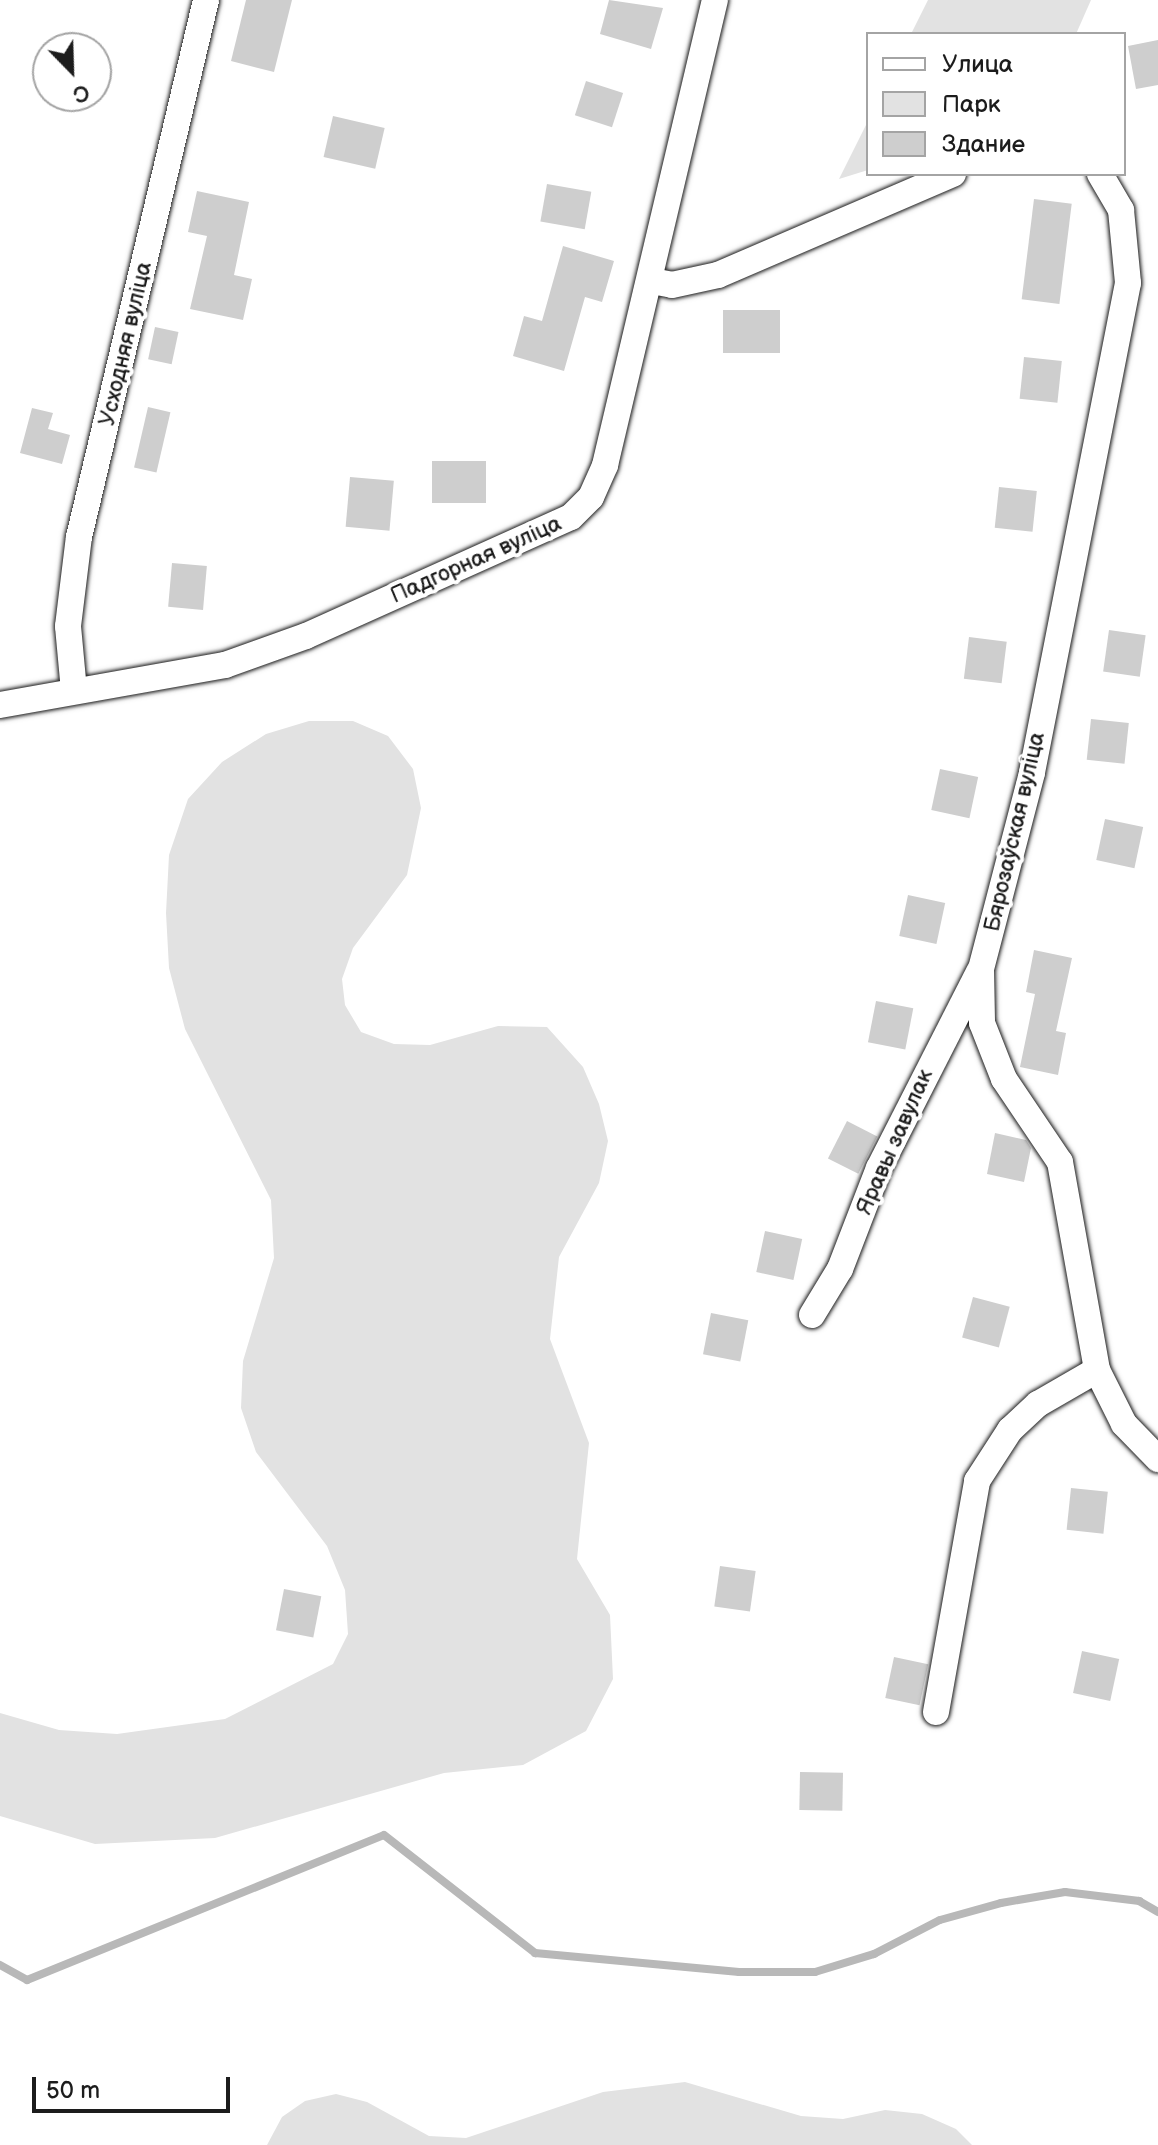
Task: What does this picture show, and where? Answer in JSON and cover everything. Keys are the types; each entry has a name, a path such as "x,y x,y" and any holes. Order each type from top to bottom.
{"street":[{"name":"Усходняя вуліца","path":"74,691 68,626 79,537 206,0"},
{"name":"Падгорная вуліца","path":"0,705 74,691 168,679 238,660 571,517 591,497 605,465 652,281 715,0"},
{"path":"652,281 672,285 718,275 948,176"},
{"name":"Бярозаўская вуліца","path":"1101,176 1121,210 1129,246 1122,327 1011,870 981,969 982,1023 990,1051 1054,1151 1069,1193 1084,1320 1097,1370 1124,1424 1158,1459"},
{"name":"Яравы завулак","path":"812,1315 840,1269 879,1168 981,969"},
{"path":"936,1712 977,1481 1010,1430 1038,1404 1097,1370"}],"green space":[{"path":"928,0 1091,0 1077,32 912,32"},
{"path":"866,125 866,171 839,179"},
{"path":"309,721 353,721 388,736 413,769 421,808 407,875 353,948 342,979 345,1005 361,1032 394,1044 430,1045 498,1026 547,1027 583,1067 599,1104 608,1141 599,1183 559,1257 550,1339 589,1443 577,1559 610,1615 613,1679 586,1731 523,1765 444,1773 215,1838 95,1844 0,1816 0,1713 59,1730 117,1734 225,1719 333,1664 348,1634 345,1590 327,1546 256,1452 241,1408 243,1361 274,1258 271,1200 185,1029 169,968 166,913 169,855 188,799 222,762 266,734"},
{"path":"685,2082 801,2116 843,2119 885,2110 922,2114 956,2129 972,2145 267,2145 282,2117 305,2101 336,2094 367,2102 429,2136 466,2138 603,2092"}],"building":[{"path":"246,0 292,0 274,72 231,61"},
{"path":"609,0 663,8 651,49 600,34"},
{"path":"1158,40 1158,85 1136,89 1128,46"},
{"path":"586,81 623,93 612,127 575,115"},
{"path":"333,116 385,128 375,169 324,157"},
{"path":"547,184 591,192 585,229 540,221"},
{"path":"197,191 249,202 234,275 252,279 243,320 190,309 207,236 188,232"},
{"path":"1034,199 1072,204 1059,304 1022,299"},
{"path":"563,246 614,261 602,302 585,297 564,371 513,356 524,316 542,321"},
{"path":"723,310 780,310 780,353 723,353"},
{"path":"155,327 178,332 172,364 148,359"},
{"path":"1024,357 1062,361 1057,403 1020,399"},
{"path":"148,407 170,412 156,473 134,467"},
{"path":"32,408 53,413 48,429 70,435 62,464 20,453"},
{"path":"432,461 486,461 486,503 432,503"},
{"path":"350,477 394,481 389,531 346,527"},
{"path":"999,487 1037,491 1033,532 995,528"},
{"path":"172,563 207,566 203,610 168,607"},
{"path":"1109,630 1146,635 1140,677 1103,672"},
{"path":"969,637 1007,642 1002,683 964,679"},
{"path":"1091,719 1129,723 1125,764 1087,760"},
{"path":"940,769 978,777 969,818 931,810"},
{"path":"1105,819 1143,827 1134,868 1096,860"},
{"path":"908,895 945,903 936,944 899,936"},
{"path":"1034,950 1072,958 1056,1031 1066,1033 1058,1075 1020,1067 1035,994 1026,992"},
{"path":"876,1001 913,1008 905,1049 868,1042"},
{"path":"847,1121 877,1136 858,1174 828,1158"},
{"path":"995,1133 1026,1140 1031,1148 1024,1182 987,1174"},
{"path":"765,1231 802,1239 793,1280 756,1272"},
{"path":"973,1297 1010,1307 999,1347 962,1338"},
{"path":"711,1313 748,1320 740,1361 703,1354"},
{"path":"1071,1488 1108,1492 1103,1534 1067,1530"},
{"path":"720,1566 756,1571 750,1612 714,1607"},
{"path":"284,1589 321,1596 313,1637 276,1630"},
{"path":"1082,1651 1119,1659 1110,1701 1073,1693"},
{"path":"894,1657 928,1664 920,1705 885,1698"},
{"path":"800,1772 843,1773 842,1811 799,1810"}],"waterway":[{"path":"0,1965 27,1980 384,1835 535,1953 739,1972 815,1972 874,1954 940,1920 1001,1903 1065,1892 1139,1901 1158,1912"}]}
